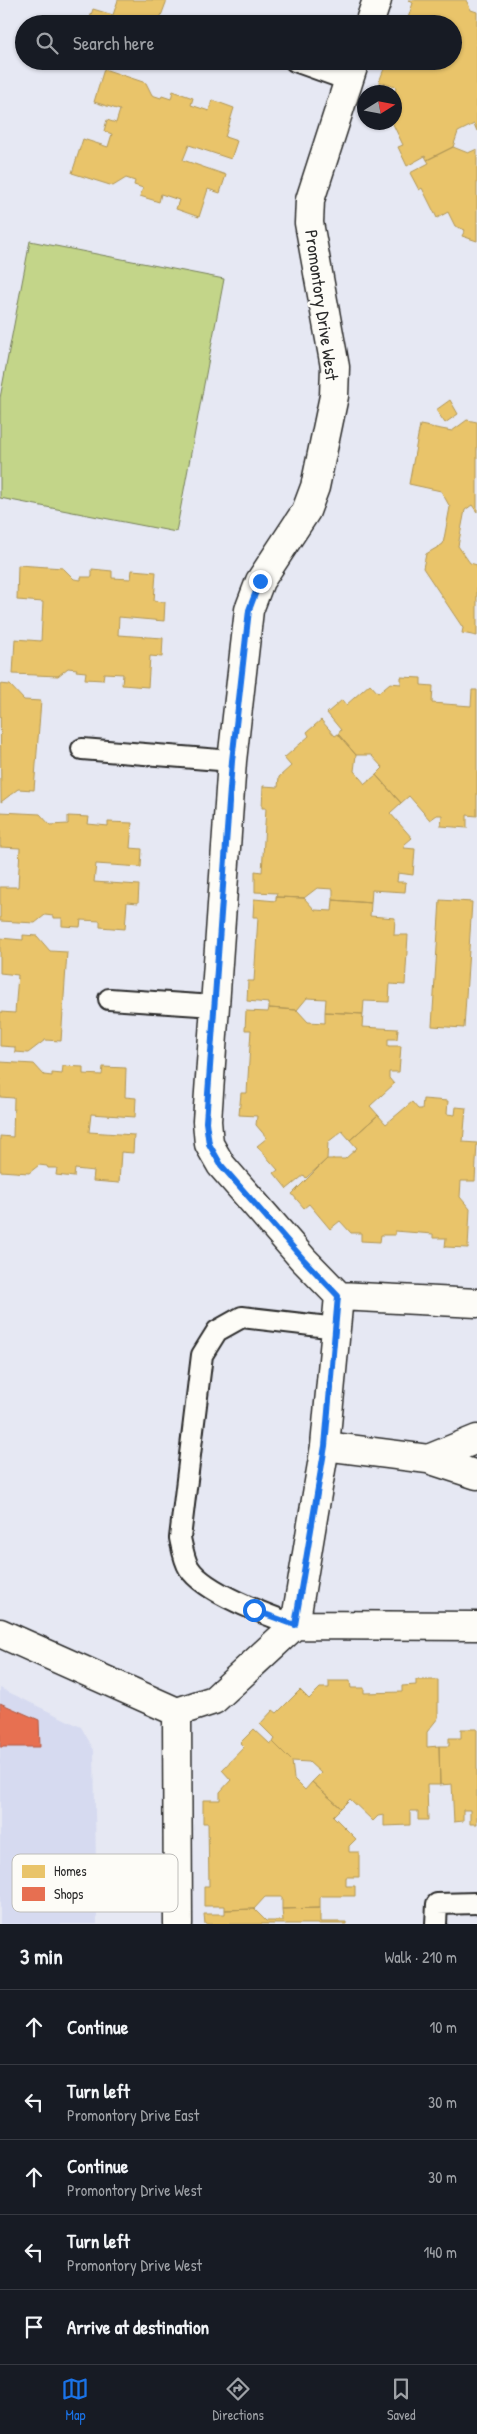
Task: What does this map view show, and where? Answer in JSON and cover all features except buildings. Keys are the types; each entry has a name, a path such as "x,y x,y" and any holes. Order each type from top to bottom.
{"street":[{"path":"372,15 377,0"},
{"name":"Promontory Drive West","path":"338,1296 221,1165 209,1144 206,1122 232,761 249,610 260,581 306,511 315,487 334,396 335,367 309,222 310,200 352,71"},
{"path":"0,1633 177,1712 214,1700 295,1625 325,1446 337,1328 338,1296 477,1303"},
{"path":"428,1458 477,1439"},
{"path":"325,1446 428,1458 477,1475"},
{"path":"295,1625 477,1626"},
{"path":"177,1712 178,1854"}],"lane":[{"path":"82,749 232,761"},
{"path":"109,998 214,1006"},
{"path":"295,1625 247,1606 201,1581 188,1567 180,1538 202,1356 217,1331 242,1317 337,1328"},
{"path":"436,1924 437,1904 477,1903"}],"shaded area":[{"path":"0,1688 81,1727 94,1750 96,1854 12,1854 12,1912 97,1912 97,1924 0,1924"}],"green space":[{"path":"30,241 224,279 176,532 0,498 0,398"}],"route":[{"path":"254,1610 295,1625 325,1446 337,1328 338,1296 221,1165 209,1144 206,1122 232,761 249,610 260,581"}]}
